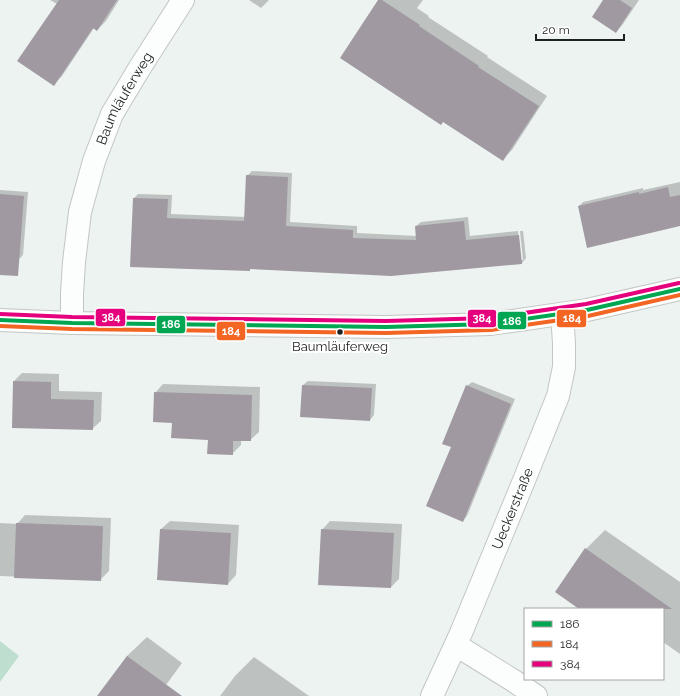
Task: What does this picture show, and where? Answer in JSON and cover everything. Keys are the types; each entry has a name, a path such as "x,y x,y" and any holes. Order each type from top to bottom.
{"street":[{"name":"Baumläuferweg","path":"72,323 73,270 80,212 94,161 112,114 183,0"},
{"path":"0,320 72,323 386,327 491,324 587,310 680,289"},
{"name":"Ueckerstraße","path":"432,696 456,645 558,396 564,367 562,314"},
{"path":"456,645 536,696"}],"green space":[{"path":"0,641 19,656 0,682"}],"building":[{"path":"59,0 117,0 97,31 93,28 54,86 17,61"},
{"path":"378,0 382,0 420,25 419,26 479,66 478,67 539,106 503,161 443,122 441,125 340,58"},
{"path":"603,0 620,0 632,8 616,33 592,17"},
{"path":"246,175 288,177 286,226 353,230 353,238 416,240 415,226 464,221 466,240 519,235 522,264 391,276 250,269 250,271 130,267 133,198 168,199 167,218 244,221"},
{"path":"668,187 670,197 680,195 680,226 587,248 578,206"},
{"path":"0,194 24,196 18,276 0,275"},
{"path":"13,381 51,382 51,399 94,400 93,430 12,428"},
{"path":"302,385 372,388 370,421 300,417"},
{"path":"466,385 511,404 463,522 426,506 451,447 442,444"},
{"path":"154,392 252,395 251,441 233,441 233,455 207,454 208,440 171,438 172,423 153,422"},
{"path":"16,523 103,526 101,581 14,578"},
{"path":"160,529 231,533 228,585 157,580"},
{"path":"321,529 394,533 391,588 318,585"},
{"path":"585,548 672,609 578,608 555,592"},
{"path":"127,656 182,696 97,696"}],"transit line":[{"name":"384","path":"0,314 72,317 386,321 490,318 586,304 679,283"},
{"name":"186","path":"0,320 72,323 386,327 491,324 587,310 680,289"},
{"name":"184","path":"0,326 72,329 386,333 491,330 588,316 680,295"}],"place":[{"name":"Baumläuferweg","path":"340,332"}]}
